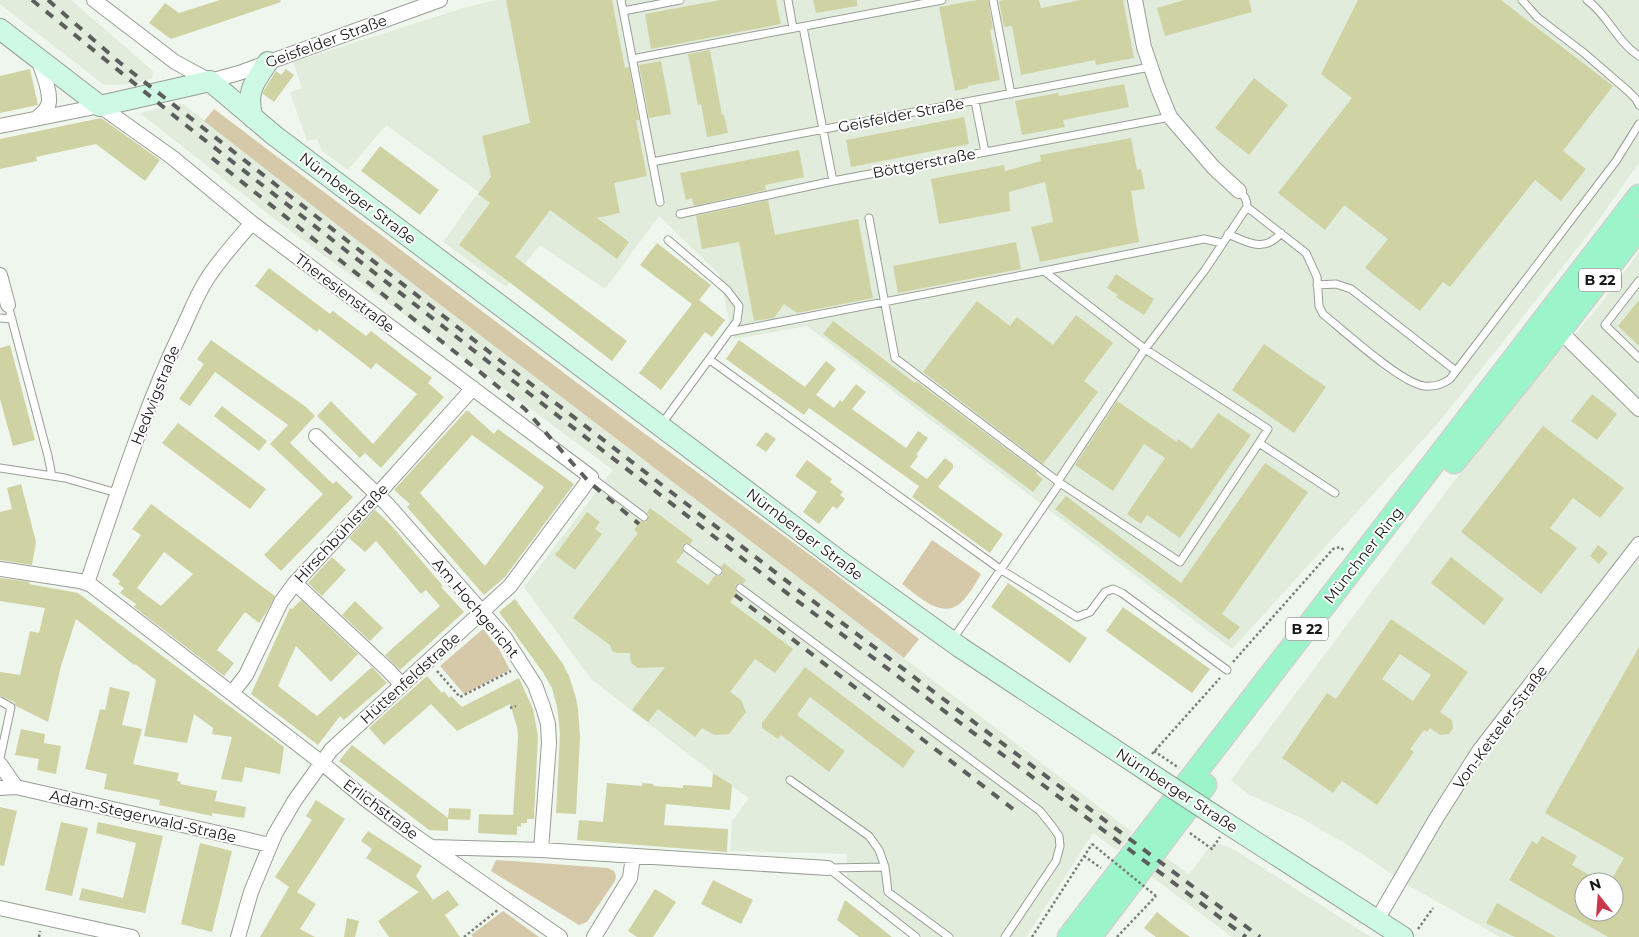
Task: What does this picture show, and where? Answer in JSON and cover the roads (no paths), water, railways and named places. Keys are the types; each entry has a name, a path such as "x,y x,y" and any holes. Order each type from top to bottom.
{"main road":[{"name":"Münchner Ring","path":"1090,937 1216,770 1463,450 1551,326 1639,196"},
{"name":"Münchner Ring","path":"1069,937 1551,326 1639,228"}],"street":[{"path":"94,0 175,62 210,81"},
{"name":"Geisfelder Straße","path":"210,81 239,73 440,0"},
{"path":"1135,0 1144,47 1170,117 1214,168 1239,191"},
{"path":"0,29 100,106"},
{"path":"37,118 45,111 49,103 38,58"},
{"path":"254,118 250,106 252,87 268,62"},
{"path":"0,126 210,81"},
{"name":"Nürnberger Straße","path":"210,81 275,136 845,565 951,641 1159,778 1219,826 1377,920 1411,933"},
{"name":"Theresienstraße","path":"100,106 173,158 252,223 591,477"},
{"name":"Hedwigstraße","path":"87,583 117,493 160,379 205,281 252,223"},
{"path":"0,275 10,312"},
{"path":"1551,326 1639,409"},
{"name":"Hirschbühlstraße","path":"232,693 246,675 280,602 294,583 378,494 473,388"},
{"name":"Am Hochgericht","path":"316,436 378,494 505,638 535,685 544,707 548,724 549,751 541,850"},
{"name":"Hüttenfeldstraße","path":"238,937 251,892 270,845 295,800 331,750 510,586 591,477"},
{"name":"Von-Ketteler-Straße","path":"1377,920 1442,809 1479,751 1639,544"},
{"name":"Erlichstraße","path":"0,568 87,583 232,693 365,799 432,847 541,850 828,868"},
{"path":"294,583 402,685"},
{"path":"0,764 16,787"},
{"name":"Adam-Stegerwald-Straße","path":"0,788 16,787 270,845"},
{"path":"432,847 560,937"},
{"path":"594,937 630,878 633,856"},
{"path":"0,908 132,937"}],"lane":[{"path":"621,0 660,202"},
{"path":"623,11 680,0"},
{"path":"788,0 793,28"},
{"path":"632,59 942,0"},
{"path":"993,0 1011,94"},
{"path":"1522,0 1538,17 1628,91 1636,99 1639,106"},
{"path":"1587,0 1602,14 1623,44 1639,56"},
{"path":"803,27 832,181"},
{"name":"Geisfelder Straße","path":"652,162 1150,67"},
{"path":"975,101 984,152"},
{"name":"Böttgerstraße","path":"680,214 832,181 1170,117"},
{"path":"1246,207 1306,254 1317,277 1318,306 1323,314 1403,377 1424,386 1437,386 1450,379 1616,161 1639,124"},
{"path":"951,641 1059,482 1146,349 1205,270 1246,207 1247,201 1239,191"},
{"path":"869,218 895,358 1059,482 1180,562 1268,429 1146,349 1044,271"},
{"path":"1228,234 1249,243 1264,245 1270,244 1281,233"},
{"path":"729,332 1204,239 1222,243"},
{"path":"661,425 737,321 739,306 727,290 668,240"},
{"path":"1639,281 1605,325 1639,358"},
{"path":"1318,285 1336,284 1351,289 1456,371"},
{"path":"0,318 10,312 52,476"},
{"path":"710,360 1000,569 1077,617 1090,612 1105,592 1113,589 1122,593 1226,670"},
{"path":"1259,444 1335,493"},
{"path":"0,468 52,476 117,493"},
{"path":"591,477 644,517"},
{"path":"687,548 718,572"},
{"path":"740,588 1040,811 1052,826 1059,836 1060,846 1056,861 1005,937"},
{"path":"0,701 11,707 0,758"},
{"path":"790,780 869,836 879,850 885,867 888,892 949,937"},
{"path":"828,868 885,867"},
{"path":"828,868 916,937"}],"railway":[{"path":"32,0 183,123 796,600 1246,937"},
{"path":"48,0 119,62 497,358 801,592 1260,937"},
{"path":"212,158 525,409 589,482 639,524"},
{"path":"735,595 1013,809"}]}
